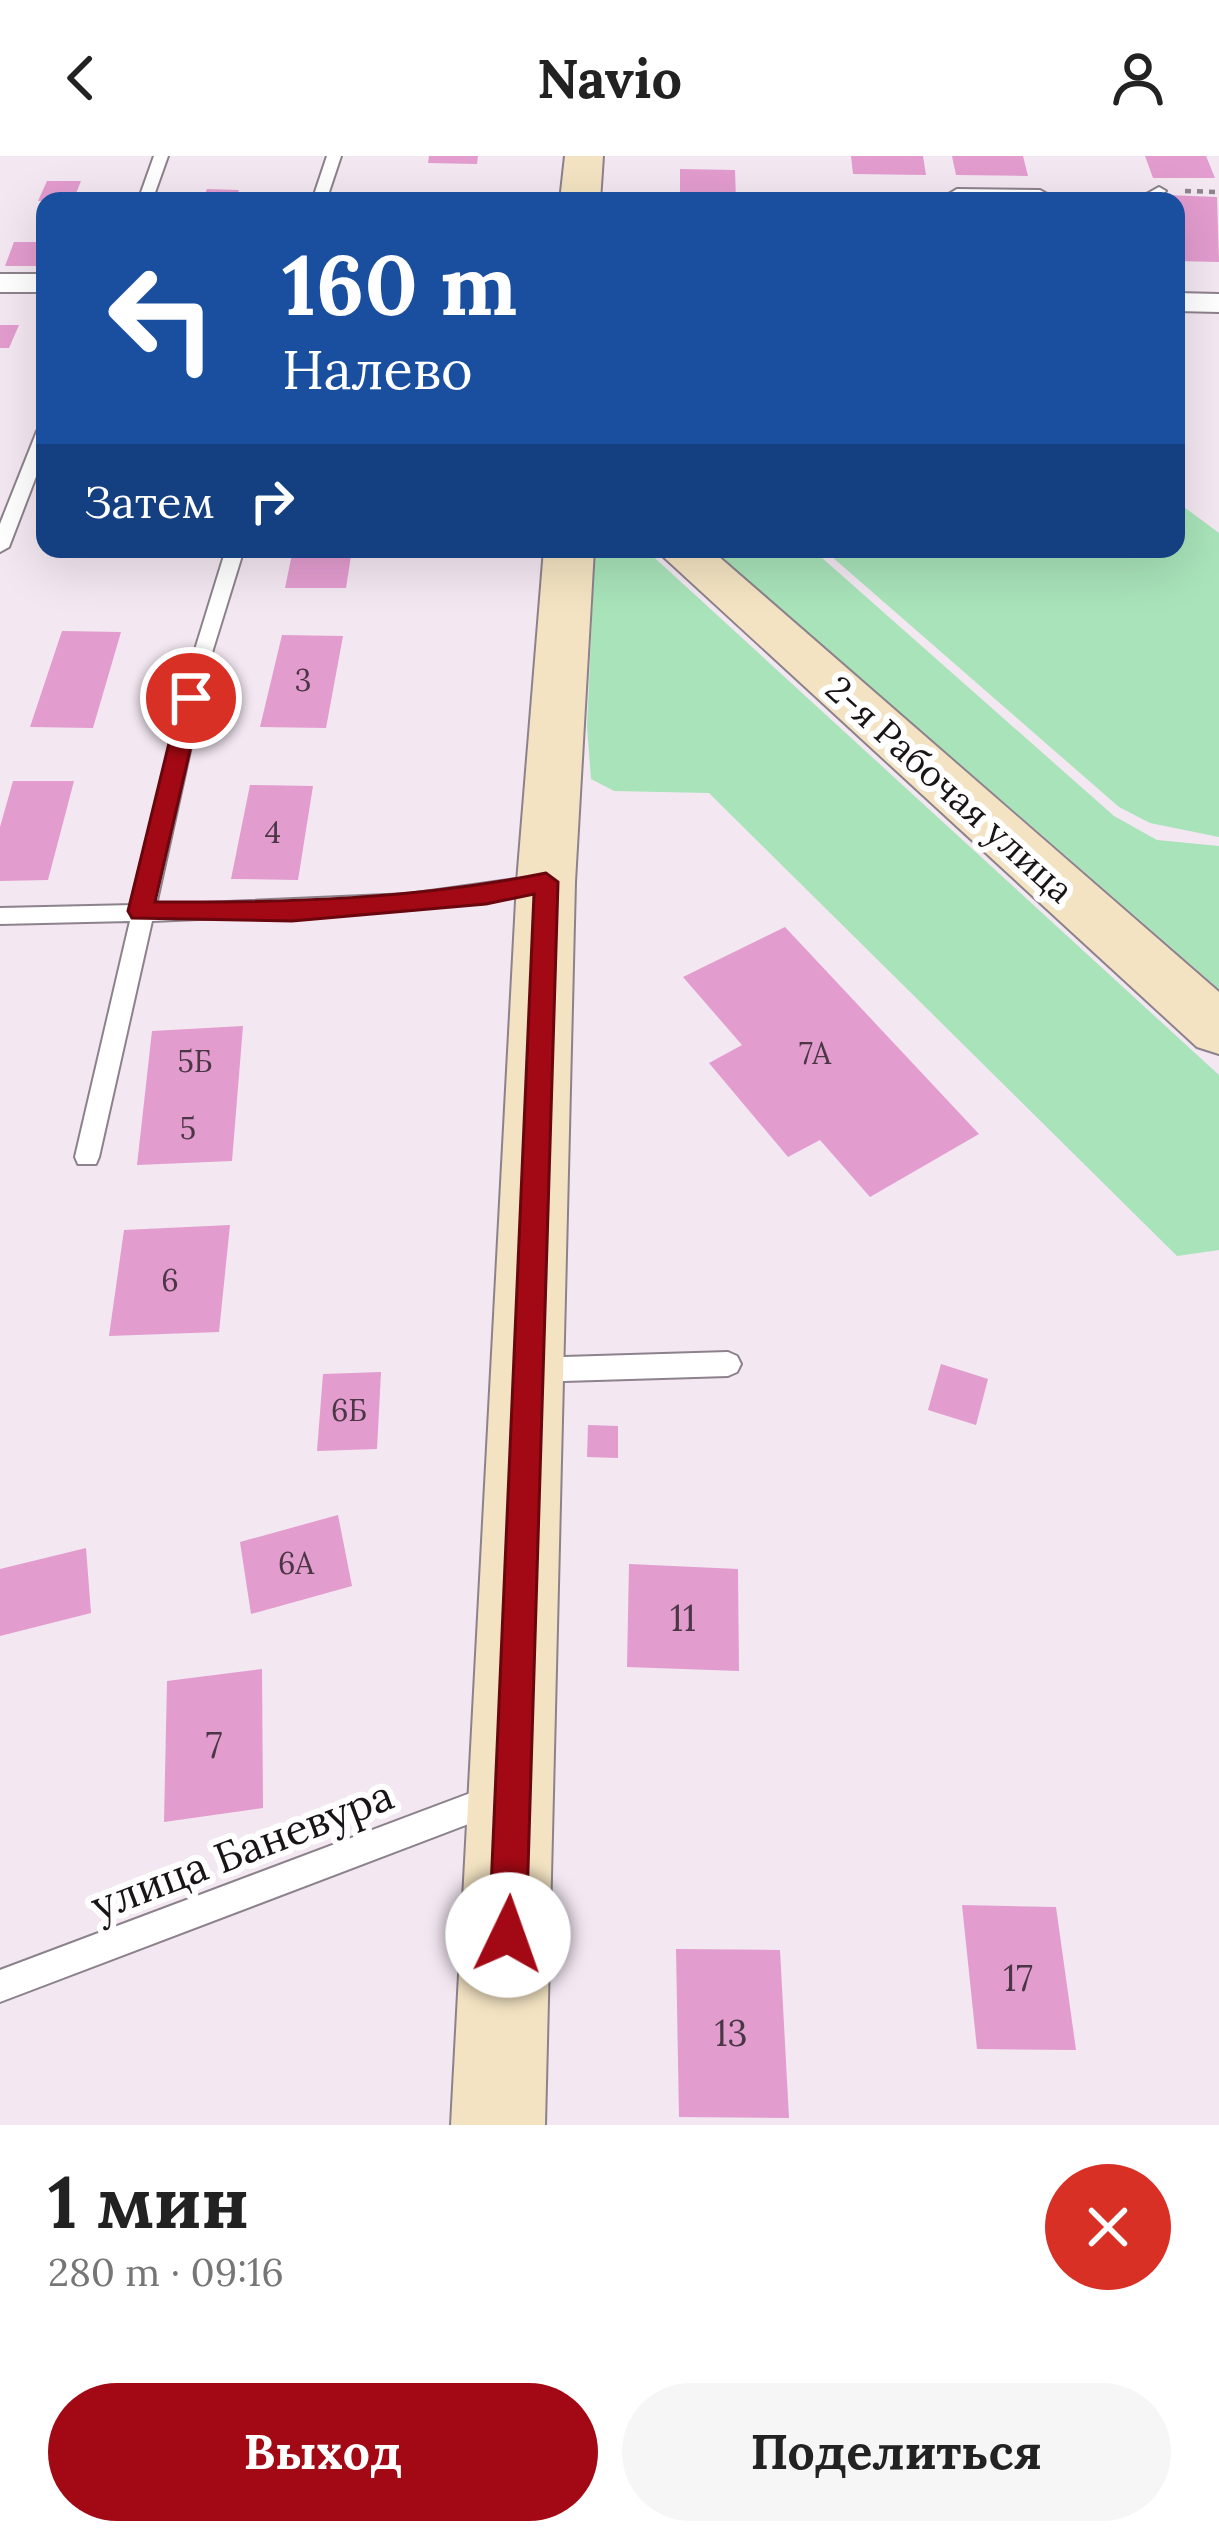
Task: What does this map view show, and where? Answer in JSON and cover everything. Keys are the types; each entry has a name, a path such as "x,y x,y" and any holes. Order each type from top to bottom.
{"main road":[{"path":"581,192 584,156"},
{"path":"498,2125 546,882 568,558"},
{"name":"2-я Рабочая улица","path":"690,558 1219,1029"}],"street":[{"path":"0,283 36,283"},
{"path":"1185,302 1219,303"}],"lane":[{"path":"148,192 161,156"},
{"path":"322,192 334,156"},
{"path":"0,547 36,454"},
{"path":"87,1157 140,911 202,656 232,558"},
{"path":"0,916 292,912 486,895 546,882"},
{"path":"529,1370 728,1364"},
{"name":"улица Баневура","path":"0,1986 514,1792"}],"green space":[{"path":"1185,508 1219,533 1219,837 1150,823 1119,807 833,558 1185,558"},
{"path":"595,558 655,558 1219,1075 1219,1250 1177,1256 709,793 614,791 591,779 587,727"},
{"path":"722,558 822,558 1114,816 1157,840 1219,846 1219,989"}],"building":[{"path":"429,156 478,156 477,164 428,163"},
{"path":"851,156 923,156 926,175 853,174"},
{"path":"952,156 1023,156 1028,176 956,175"},
{"path":"1145,156 1206,156 1215,178 1153,178"},
{"path":"680,169 735,170 736,192 680,192"},
{"path":"47,181 81,181 77,192 42,192"},
{"path":"1185,196 1217,197 1219,262 1185,261"},
{"path":"14,242 36,242 36,266 5,266"},
{"path":"0,325 19,325 9,348 0,348"},
{"path":"291,558 351,558 346,588 285,588"},
{"path":"62,631 121,632 93,728 30,727"},
{"path":"282,635 343,636 326,728 260,727"},
{"path":"13,781 74,781 48,880 0,881 0,827"},
{"path":"250,785 313,786 298,880 231,879"},
{"path":"785,927 979,1134 870,1197 820,1140 788,1157 709,1063 742,1045 683,977"},
{"path":"243,1026 232,1161 137,1165 152,1031"},
{"path":"230,1225 219,1332 109,1336 124,1230"},
{"path":"941,1364 988,1379 976,1425 928,1410"},
{"path":"381,1372 377,1449 317,1451 323,1374"},
{"path":"588,1425 618,1426 618,1458 587,1457"},
{"path":"338,1515 352,1586 251,1614 240,1542"},
{"path":"86,1548 91,1613 0,1636 0,1569"},
{"path":"629,1564 738,1569 739,1671 627,1667"},
{"path":"262,1669 263,1808 164,1822 167,1681"},
{"path":"962,1905 1056,1907 1076,2050 977,2049"},
{"path":"676,1949 780,1950 789,2118 679,2117"}],"route":[{"path":"191,698 140,911 292,912 486,895 546,882 508,1935"}]}
